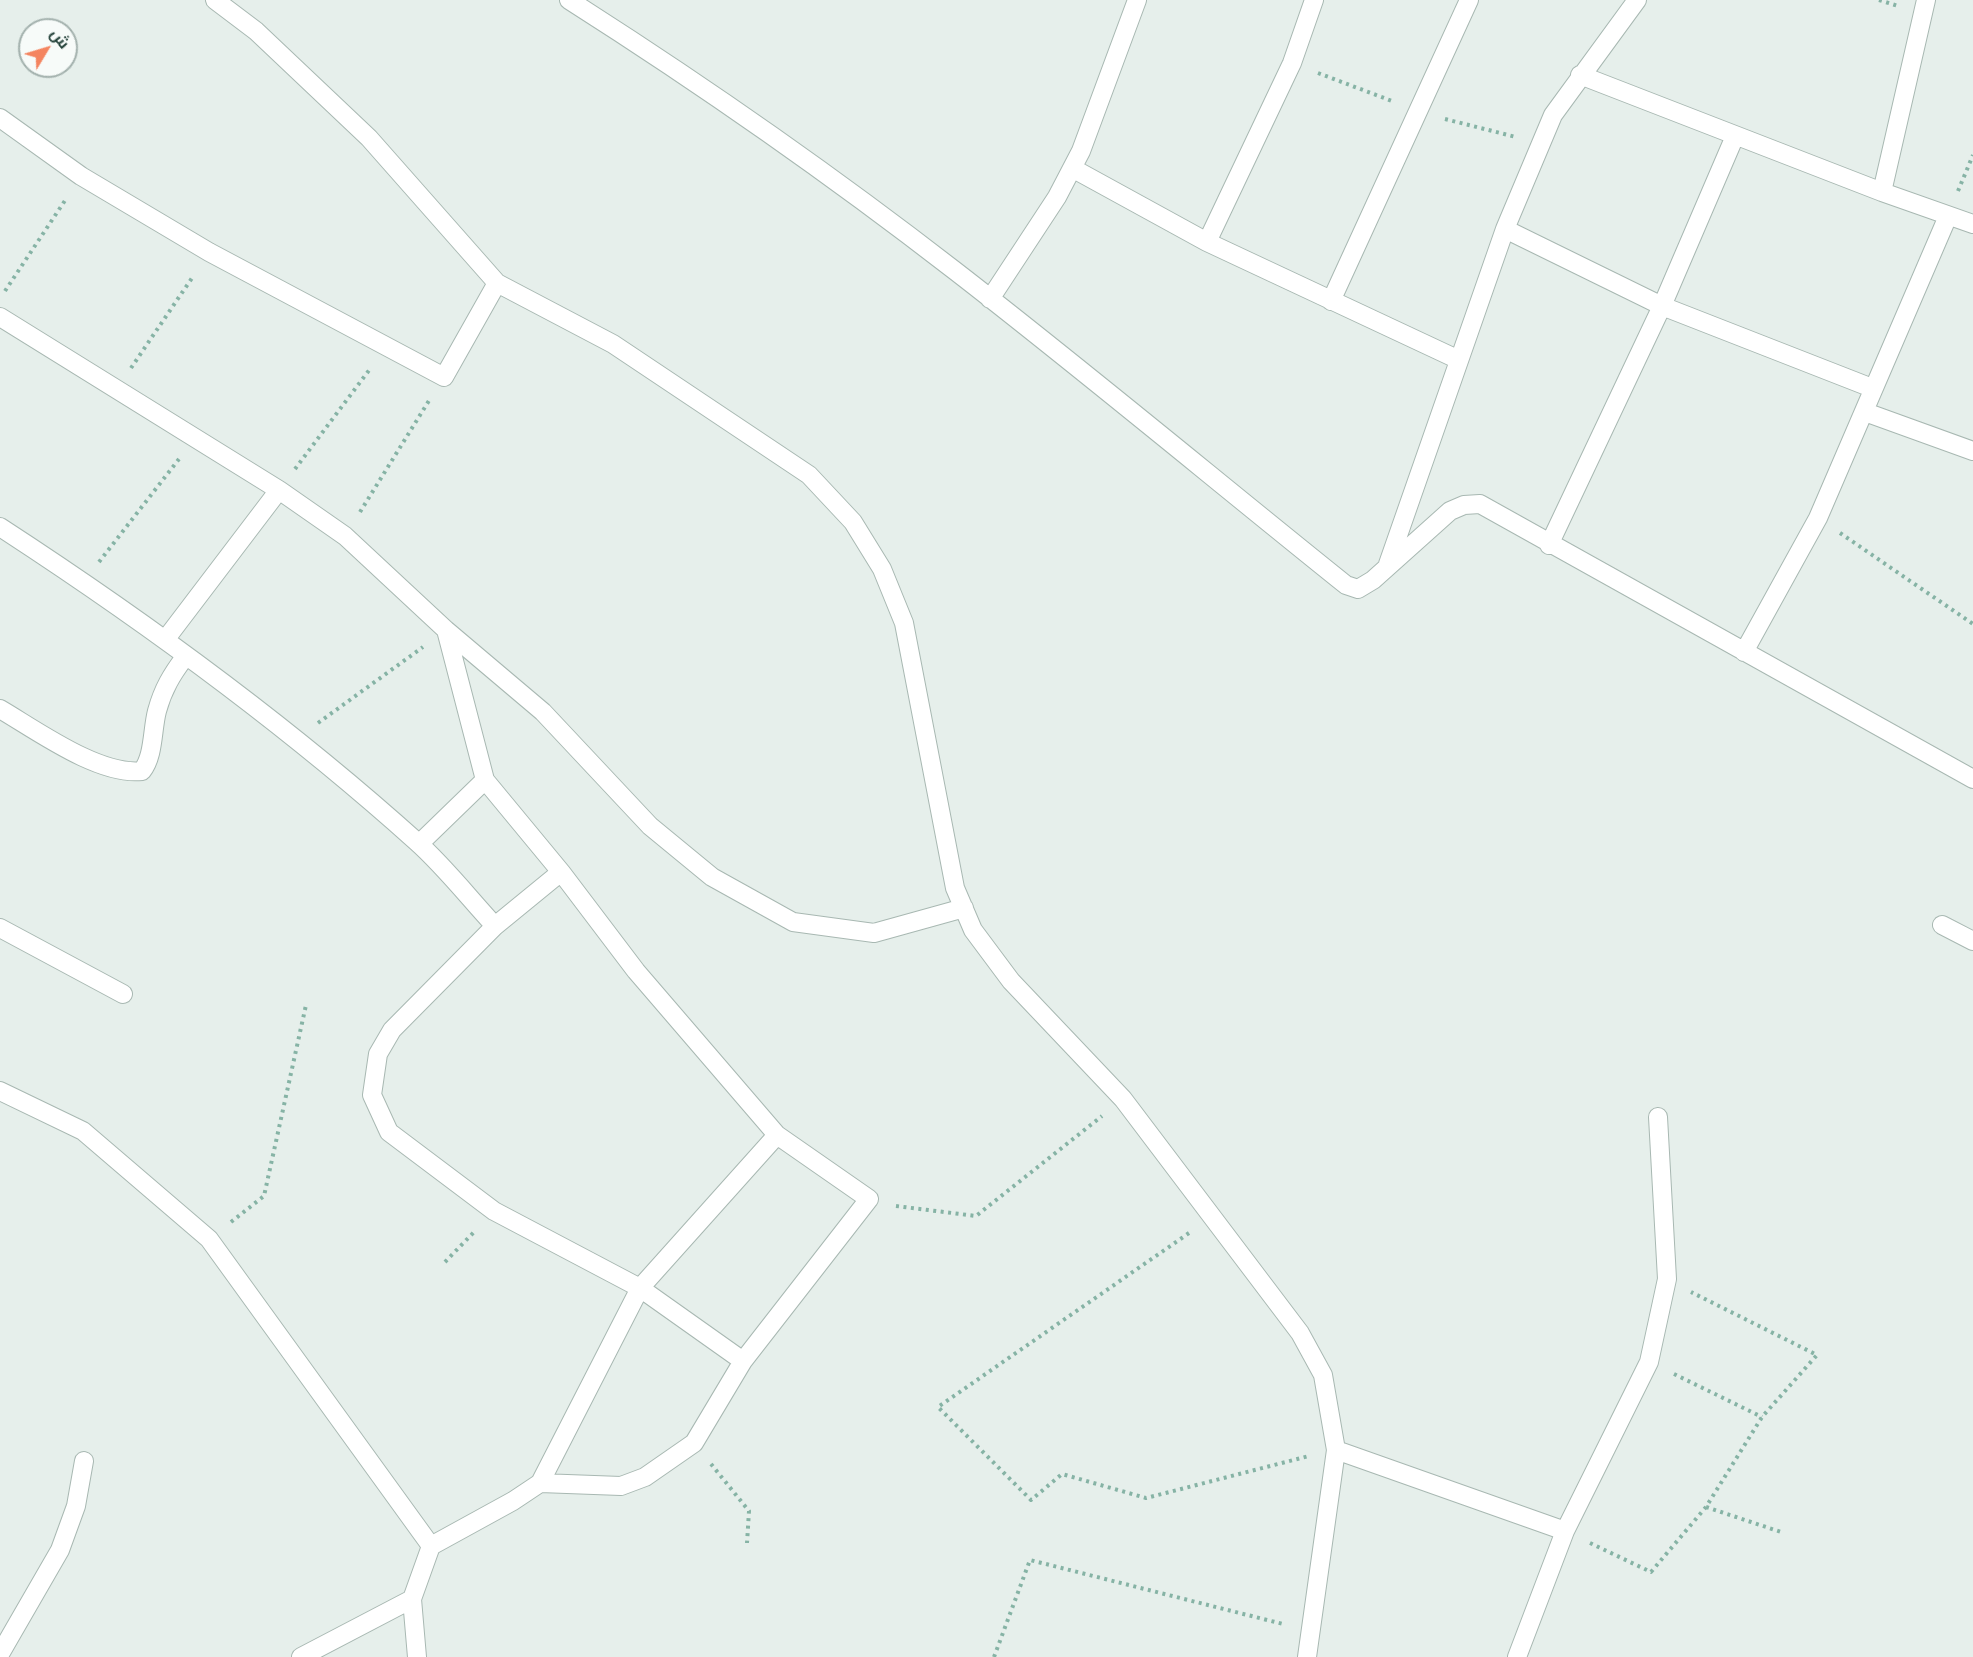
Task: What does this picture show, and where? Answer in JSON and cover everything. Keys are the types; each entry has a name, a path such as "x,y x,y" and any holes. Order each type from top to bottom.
{"street":[{"path":"215,0 256,31 369,138 497,283 613,344 809,474 853,522 882,569 904,623 955,888 973,930 1011,981 1123,1099 1300,1334 1323,1375 1336,1450 1306,1657"},
{"path":"569,0 634,41 802,157 990,299 1346,585 1358,589 1386,570 1450,511 1464,505 1480,504 1549,545 1973,779"},
{"path":"990,299 1057,197 1081,151 1137,0"},
{"path":"1207,242 1292,63 1314,0"},
{"path":"1331,300 1469,0"},
{"path":"1386,570 1505,229 1539,144 1553,115 1580,75 1637,0"},
{"path":"1882,192 1926,0"},
{"path":"1580,75 1882,192 1973,224"},
{"path":"0,118 81,176 209,252 444,377 497,283"},
{"path":"1549,545 1662,306 1736,136"},
{"path":"1072,168 1207,242 1459,360"},
{"path":"1744,652 1818,518 1865,412 1872,387 1948,216"},
{"path":"1505,229 1662,306 1872,387"},
{"path":"0,317 279,490 345,536 446,630 543,712 650,826 712,877 793,922 874,933 964,908"},
{"path":"1865,412 1973,451"},
{"path":"165,640 279,490"},
{"path":"0,527 84,582 165,640 296,739 419,844 495,926"},
{"path":"446,630 485,780 561,872 636,971 777,1135 869,1199 742,1361 694,1443 645,1477 621,1486 540,1483"},
{"path":"0,709 61,744 106,766 132,772 142,771 148,764 157,712 167,680 185,657"},
{"path":"419,844 485,780"},
{"path":"561,872 495,926 392,1030 378,1054 372,1095 389,1132 494,1211 640,1288 742,1361"},
{"path":"1942,925 1973,941"},
{"path":"0,928 123,994"},
{"path":"0,1090 83,1131 209,1239 431,1546"},
{"path":"1517,1657 1564,1531 1649,1362 1667,1279 1658,1117"},
{"path":"417,1657 411,1599 431,1546 513,1501 540,1483 640,1288 777,1135"},
{"path":"1336,1450 1564,1531"},
{"path":"0,1654 60,1550 75,1506 84,1461"},
{"path":"301,1657 411,1599"}],"path":[{"path":"1292,63 1419,112 1539,144"},
{"path":"1948,216 1973,155"},
{"path":"0,299 81,176"},
{"path":"116,390 209,252"},
{"path":"279,490 387,347"},
{"path":"345,536 444,377"},
{"path":"84,582 195,439"},
{"path":"1818,518 1973,624"},
{"path":"296,739 446,630"},
{"path":"209,1239 264,1196 306,1005"},
{"path":"869,1199 907,1209 976,1216 1123,1099"},
{"path":"445,1262 494,1211"},
{"path":"1213,1217 938,1407 1031,1500 1062,1474 1146,1498 1336,1450"},
{"path":"1564,1531 1651,1572 1706,1507 1762,1417 1817,1355 1667,1279"},
{"path":"1649,1362 1762,1417"},
{"path":"694,1443 749,1511 747,1544"},
{"path":"1706,1507 1781,1532"},
{"path":"994,1657 1030,1560 1310,1631"}]}
